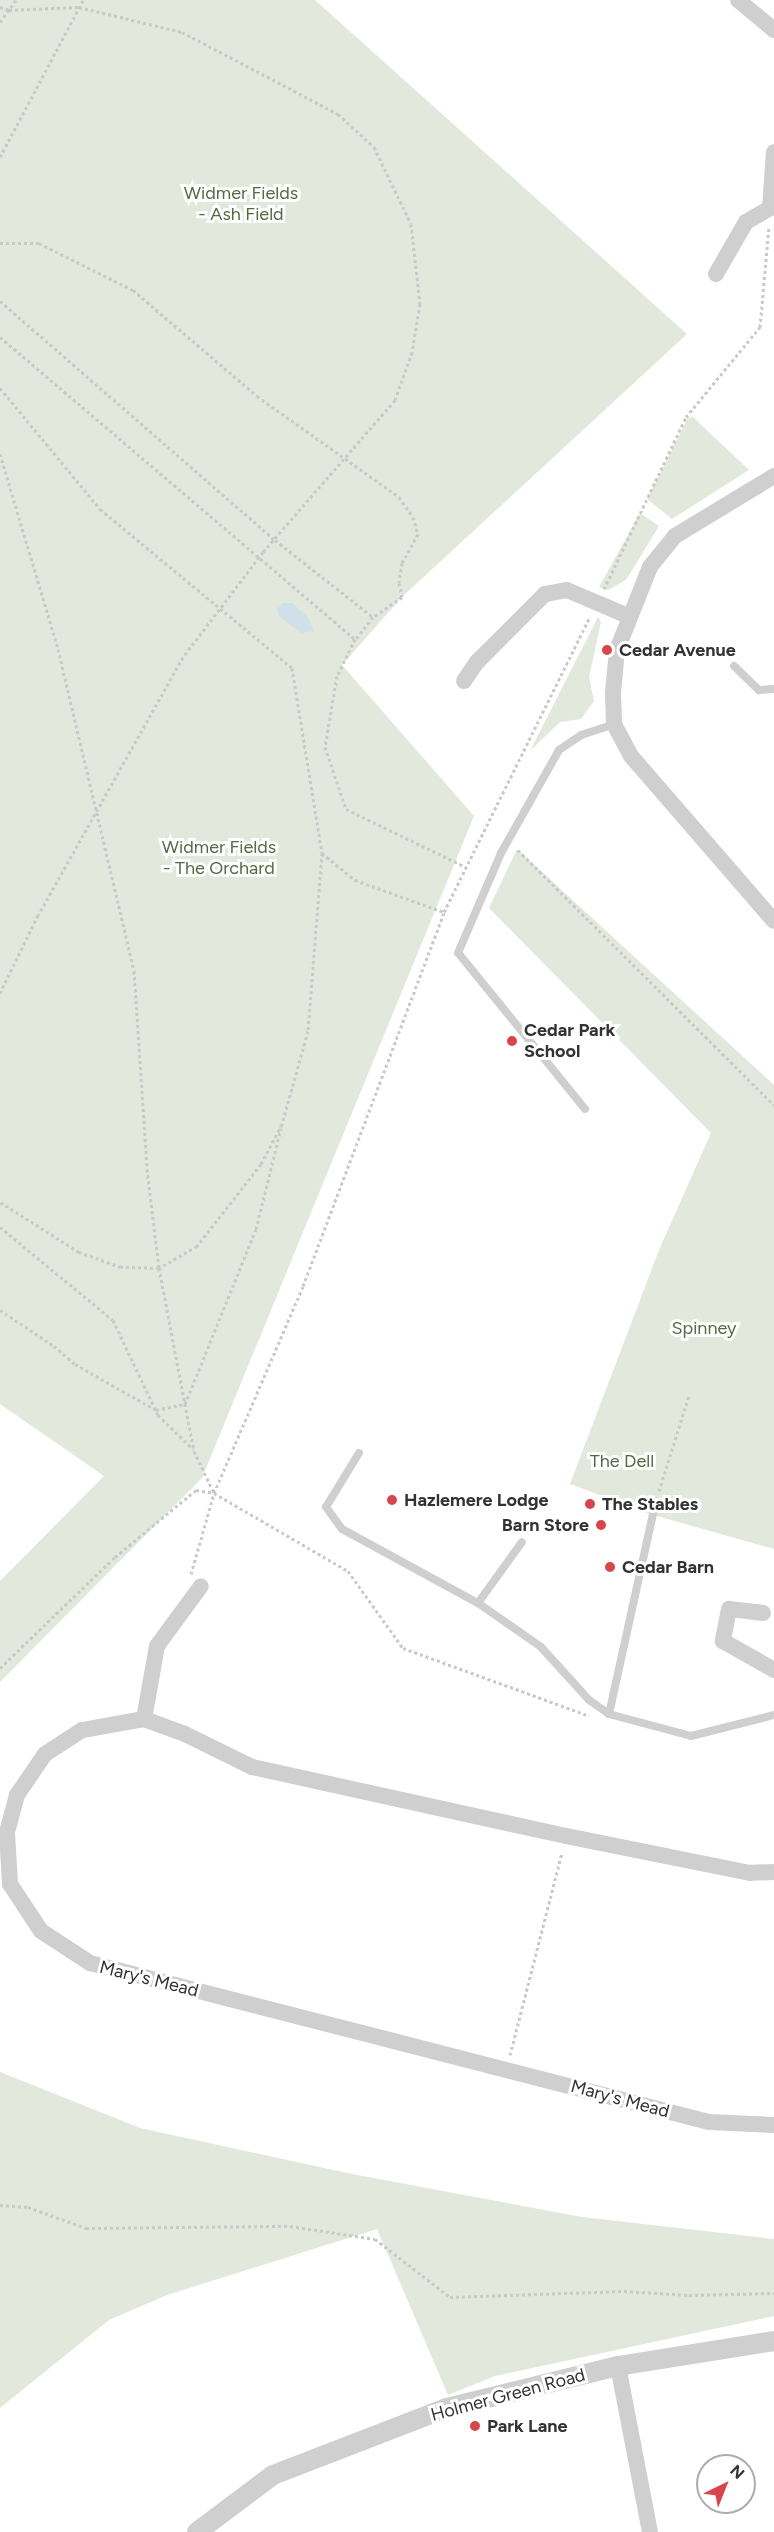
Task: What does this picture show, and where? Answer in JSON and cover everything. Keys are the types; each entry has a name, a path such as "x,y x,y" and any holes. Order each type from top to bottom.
{"street":[{"path":"738,0 774,30"},
{"path":"716,274 746,222 770,208 774,152"},
{"path":"774,476 675,536 650,567 628,615 617,651 614,724 631,756 774,921"},
{"path":"464,681 477,662 546,594 567,590 628,615"},
{"path":"201,1586 157,1646 144,1719 185,1734 252,1767 566,1836 750,1873 774,1872"},
{"path":"763,1613 729,1609 723,1641 774,1670"},
{"name":"Mary's Mead","path":"144,1719 82,1730 45,1754 17,1795 7,1833 5,1886 41,1931 90,1964 709,2122 774,2125"},
{"name":"Holmer Green Road","path":"197,2532 284,2471 447,2408 618,2366 774,2341"},
{"path":"618,2366 650,2532"}],"lane":[{"path":"735,666 759,690 774,689"},
{"path":"585,1109 458,953 501,852 559,750 580,735 614,724"},
{"path":"359,1453 326,1507 342,1529 478,1603 541,1647 589,1700 609,1714 691,1736 774,1715"},
{"path":"609,1714 656,1501"},
{"path":"478,1603 522,1542"}],"path":[{"path":"0,22 16,0"},
{"path":"0,157 83,0"},
{"path":"0,7 9,10 79,7 182,32 226,52 338,114 374,147 411,224 420,304 412,352 395,400 260,556 183,657 96,812 0,993"},
{"path":"201,1586 189,1571 214,1493 303,1286 444,912 686,417 760,327 770,208"},
{"path":"0,243 39,243 133,290 257,396 399,497 413,517 418,534 402,563 399,582 402,597 373,617 356,639 337,676 325,747 346,809 466,867"},
{"path":"0,301 274,540 373,617"},
{"path":"0,337 356,639"},
{"path":"0,388 100,509 292,668 322,853 308,1032 256,1229 185,1404"},
{"path":"0,454 58,649 134,971 147,1169 159,1268 194,1451 214,1493"},
{"path":"523,839 518,849 530,863 774,1105"},
{"path":"322,853 355,880 444,912"},
{"path":"0,1202 79,1252 121,1267 159,1268 197,1246 261,1164 282,1124"},
{"path":"0,1227 113,1320 156,1410 194,1451"},
{"path":"0,1310 54,1346 75,1364 156,1410 185,1404"},
{"path":"656,1501 688,1395"},
{"path":"0,1668 115,1557 196,1490 214,1493 348,1571 404,1648 583,1716 609,1714"},
{"path":"506,2070 566,1836"},
{"path":"0,2205 28,2207 86,2228 290,2226 375,2239 450,2297 624,2290 689,2295 774,2293"}],"green space":[{"path":"0,0 315,0 687,334 402,597 342,665 474,816 202,1478 0,1682 0,1581 104,1476 0,1404"},
{"path":"693,417 749,470 672,519 647,499 688,418"},
{"path":"640,513 659,526 626,580 608,590 599,587"},
{"path":"598,617 601,622 589,677 594,701 581,719 560,722 530,751"},
{"path":"517,849 774,1085 774,1549 650,1514 570,1484 659,1250 711,1133 489,908"},
{"path":"0,2072 140,2128 352,2174 582,2217 774,2239 774,2316 495,2376 448,2395 377,2229 167,2295 109,2320 0,2408"}],"shaded area":[{"path":"282,603 292,603 308,617 314,631 301,633 279,616 277,609"}],"place":[{"name":"Cedar Avenue","path":"607,650"},
{"name":"Cedar Park School","path":"512,1041"},
{"name":"Hazlemere Lodge","path":"392,1500"},
{"name":"The Stables","path":"590,1504"},
{"name":"Barn Store","path":"601,1525"},
{"name":"Cedar Barn","path":"610,1567"},
{"name":"Park Lane","path":"475,2426"}],"park label":[{"name":"Widmer Fields - Ash Field","path":"241,204"},
{"name":"Widmer Fields - The Orchard","path":"219,858"},
{"name":"Spinney","path":"704,1328"},
{"name":"The Dell","path":"622,1461"}]}
